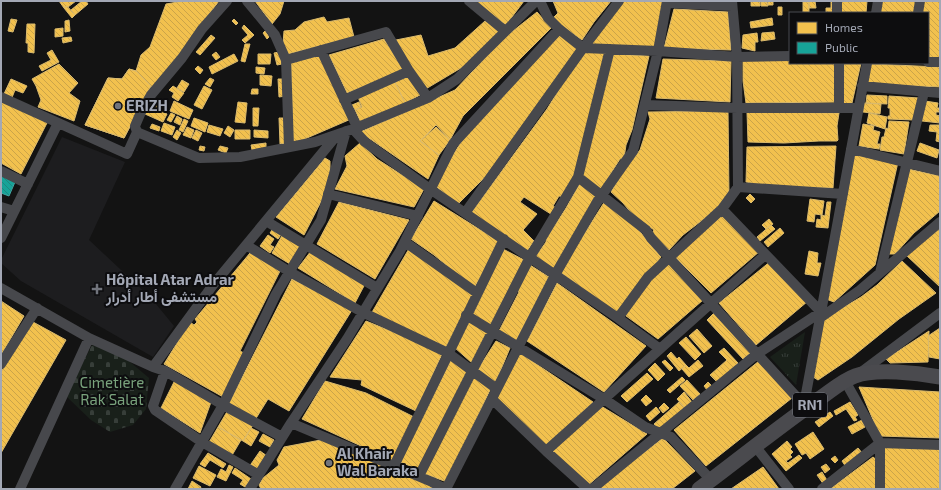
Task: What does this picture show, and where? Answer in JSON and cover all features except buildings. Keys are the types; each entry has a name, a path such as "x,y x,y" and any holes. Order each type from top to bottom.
{"highway":[{"name":"RN1","path":"699,489 803,408 851,378 878,372 908,373 940,377"}],"street":[{"path":"1,97 127,154 137,132 135,126 151,95 182,58 202,29 227,1"},
{"path":"247,1 275,35 286,60 289,147"},
{"path":"469,1 505,31"},
{"path":"137,132 199,158 240,157 315,142 428,98 457,79 536,1"},
{"path":"540,1 548,18 583,48 658,51 737,57 789,56"},
{"path":"465,213 583,48 619,1"},
{"path":"837,1 837,12"},
{"path":"876,12 878,1"},
{"path":"918,12 920,1"},
{"path":"291,423 419,476 446,489 555,275 602,195 633,151 658,51 667,2 732,4 737,57 738,187 722,209 648,277 618,318"},
{"path":"250,489 291,423 340,350 405,242 453,144 559,29"},
{"path":"286,60 386,32 408,72 428,98"},
{"path":"175,489 223,405 276,294 321,220 349,130 344,100 321,50"},
{"path":"419,476 530,257 578,177 610,50"},
{"path":"929,62 940,62"},
{"path":"839,64 839,108"},
{"path":"803,408 867,64"},
{"path":"344,100 408,72"},
{"path":"862,86 940,93"},
{"path":"880,273 924,92"},
{"path":"645,105 738,108 858,108"},
{"path":"1,238 58,123"},
{"path":"349,130 430,189 618,318 660,349"},
{"path":"153,367 213,285 246,245 349,130"},
{"path":"851,149 940,171"},
{"path":"1,171 28,184"},
{"path":"578,177 646,230 668,258 757,354 803,408"},
{"path":"738,187 843,194"},
{"path":"328,194 418,216"},
{"path":"1,207 14,211"},
{"path":"722,209 820,315"},
{"path":"266,221 377,288"},
{"path":"592,489 757,354 860,290 940,222"},
{"path":"394,466 466,315 504,240"},
{"path":"405,242 477,293"},
{"path":"246,245 290,272 362,312 448,353 472,371 546,451 588,489"},
{"path":"546,451 765,255"},
{"path":"1,288 89,338 165,371 282,437"},
{"path":"1,364 37,308"},
{"path":"880,489 880,443 851,378 940,313"},
{"path":"466,315 604,399 645,427 659,434 671,437 711,480"},
{"path":"20,489 89,338"},
{"path":"165,371 153,406 155,410 202,442 258,476"},
{"path":"822,489 880,443 940,445"},
{"path":"755,446 789,489"}],"shaded area":[{"path":"62,137 125,162 89,240 151,298 174,326 153,357 21,281 1,263 1,260"}],"green space":[{"path":"805,332 796,385 770,357"},
{"name":"Cimetière Rak Salat","path":"92,345 117,351 149,378 146,409 133,425 110,432 91,420 66,396"}],"place":[{"name":"ERIZH","path":"118,106"},
{"name":"Hôpital Atar Adrar مستشفى أطار أدرار","path":"97,289"},
{"name":"Al Khair Wal Baraka","path":"329,463"}]}
